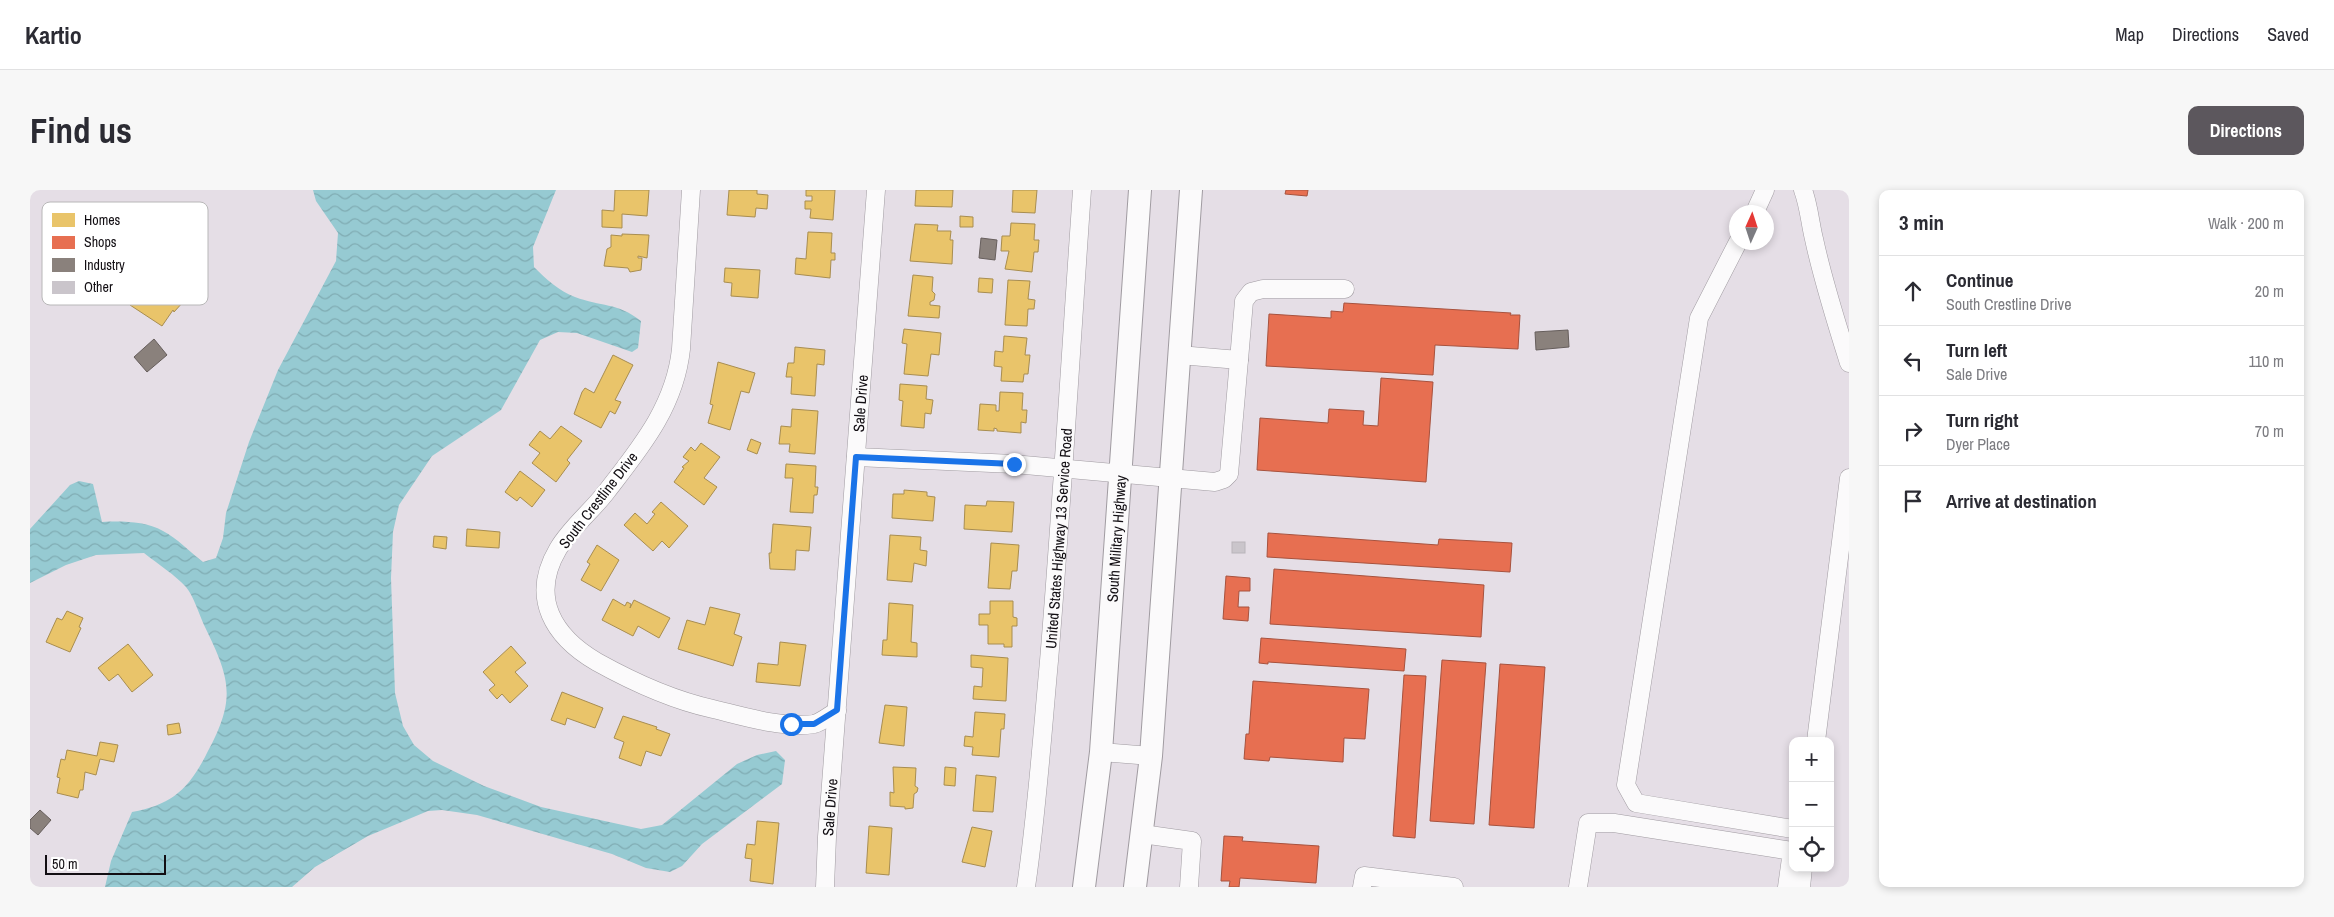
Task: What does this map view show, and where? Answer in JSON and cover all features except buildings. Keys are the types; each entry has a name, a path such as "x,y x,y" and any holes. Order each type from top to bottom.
{"main road":[{"name":"South Military Highway","path":"1084,887 1101,752 1140,190"},
{"path":"1135,887 1152,756 1191,190"}],"street":[{"name":"South Crestline Drive","path":"691,190 681,349 679,371 673,392 642,444 605,494 558,550 550,567 546,585 548,608 559,631 581,653 620,675 666,695 706,708 791,724 814,724 837,710"},
{"name":"Sale Drive","path":"825,887 876,190"},
{"name":"United States Highway 13 Service Road","path":"1026,887 1036,821 1044,734 1082,190"},
{"path":"1758,205 1765,190"},
{"path":"1803,190 1808,201 1814,238 1828,294 1849,363"},
{"path":"1733,250 1713,286 1699,318 1626,785 1636,803 1789,828"},
{"path":"856,457 1064,468 1215,482 1224,479 1229,474 1244,301 1251,292 1263,289 1345,289"},
{"path":"1179,355 1239,360"},
{"path":"1817,737 1849,478"},
{"path":"1101,752 1152,756"},
{"path":"1578,887 1588,822 1614,823 1792,852 1787,887"},
{"path":"1142,834 1192,841 1189,887"},
{"path":"1801,887 1803,872"},
{"path":"1362,887 1364,876 1460,887"}],"water":[{"path":"313,190 556,190 533,247 534,267 553,284 569,294 624,311 641,321 638,348 632,352 577,333 558,332 540,340 501,410 432,456 399,505 393,532 391,578 395,693 403,726 414,745 433,761 484,786 541,807 641,829 662,825 737,764 757,755 776,751 785,760 782,784 702,844 682,866 670,872 646,868 612,854 477,815 442,810 428,811 368,836 315,867 292,887 105,887 111,861 132,812 157,805 176,795 191,779 205,757 222,720 226,705 225,677 191,596 186,587 177,578 144,553 96,555 66,565 30,583 30,529 70,485 79,481 93,484 102,522 149,525 168,534 203,562 216,558 223,538 226,513 249,442 278,370 336,261 338,233 316,201"}],"route":[{"path":"791,724 814,724 837,710 856,457 1014,464"}]}
